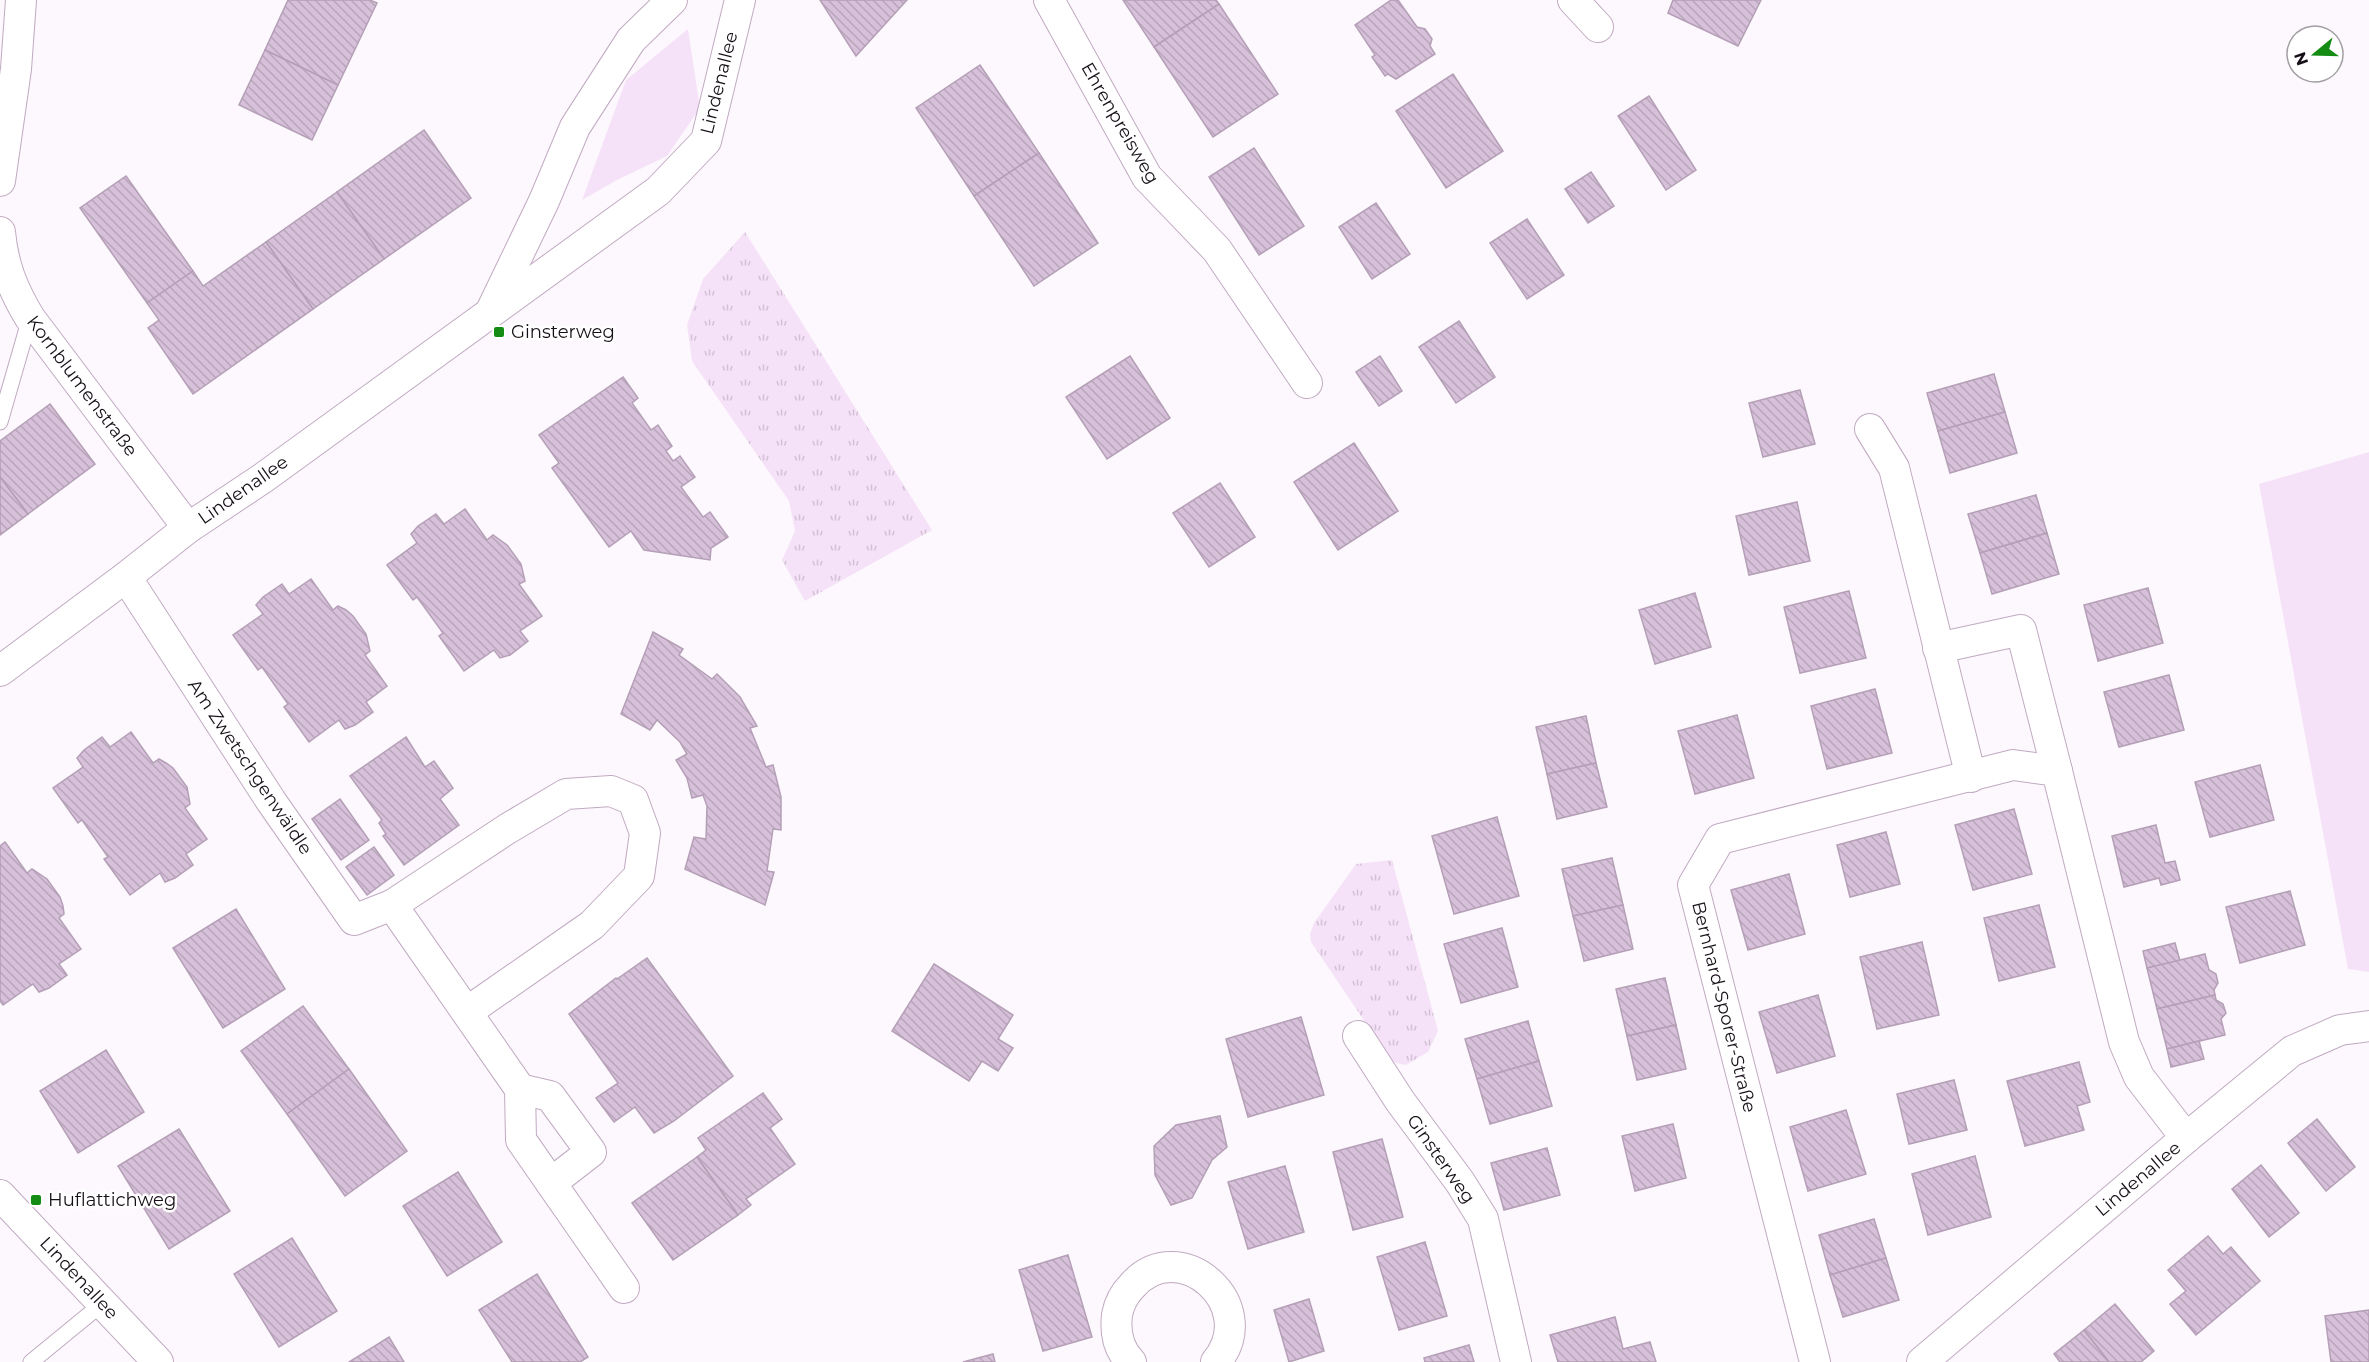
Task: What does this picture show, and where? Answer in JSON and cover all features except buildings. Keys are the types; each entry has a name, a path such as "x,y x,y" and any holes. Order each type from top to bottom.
{"street":[{"path":"0,181 16,69 21,0"},
{"name":"Lindenallee","path":"490,313 544,201 575,127 631,40 672,0"},
{"name":"Lindenallee","path":"0,671 188,528 262,478 658,191 705,141 740,0"},
{"name":"Ehrenpreisweg","path":"1049,0 1147,177 1217,250 1307,382"},
{"path":"1573,0 1598,27"},
{"name":"Kornblumenstraße","path":"0,232 2,250 14,290 30,318 188,528"},
{"path":"1870,429 1894,468 1971,777"},
{"name":"Am Zwetschgenwäldle","path":"126,577 271,801 354,920 392,905 507,829 566,794 611,791 633,800 645,833 639,876 592,925 466,1012"},
{"path":"1938,648 2021,630 2124,1042 2139,1077 2186,1138"},
{"name":"Bernhard-Sporer-Straße","path":"1815,1362 1693,885 1720,839 2013,765 2057,771"},
{"path":"392,905 520,1089 521,1140 624,1288"},
{"name":"Lindenallee","path":"1922,1362 2292,1051 2340,1030 2369,1026"},
{"name":"Ginsterweg","path":"1358,1036 1400,1101 1461,1182 1483,1219 1515,1362"},
{"path":"520,1089 550,1096 591,1152 551,1183"},
{"name":"Lindenallee","path":"0,1195 158,1362"},
{"path":"1131,1362 1119,1344 1116,1327 1118,1310 1125,1294 1136,1281 1150,1272 1167,1268 1184,1269 1200,1274 1214,1285 1224,1299 1229,1315 1229,1332 1225,1349 1217,1362"}],"lane":[{"path":"0,422 30,318"},
{"path":"31,1362 103,1303"}],"green space":[{"path":"688,29 700,108 667,156 582,200 626,80"},
{"path":"745,232 932,530 805,601 782,560 795,531 789,501 692,361 687,325 703,279"},
{"path":"2369,452 2369,972 2348,969 2259,484"},
{"path":"1392,860 1438,1031 1428,1052 1406,1065 1392,1062 1311,942 1310,934 1314,923 1356,864"}],"place":[{"name":"Ginsterweg","path":"499,332"},
{"name":"Huflattichweg","path":"36,1200"}]}
